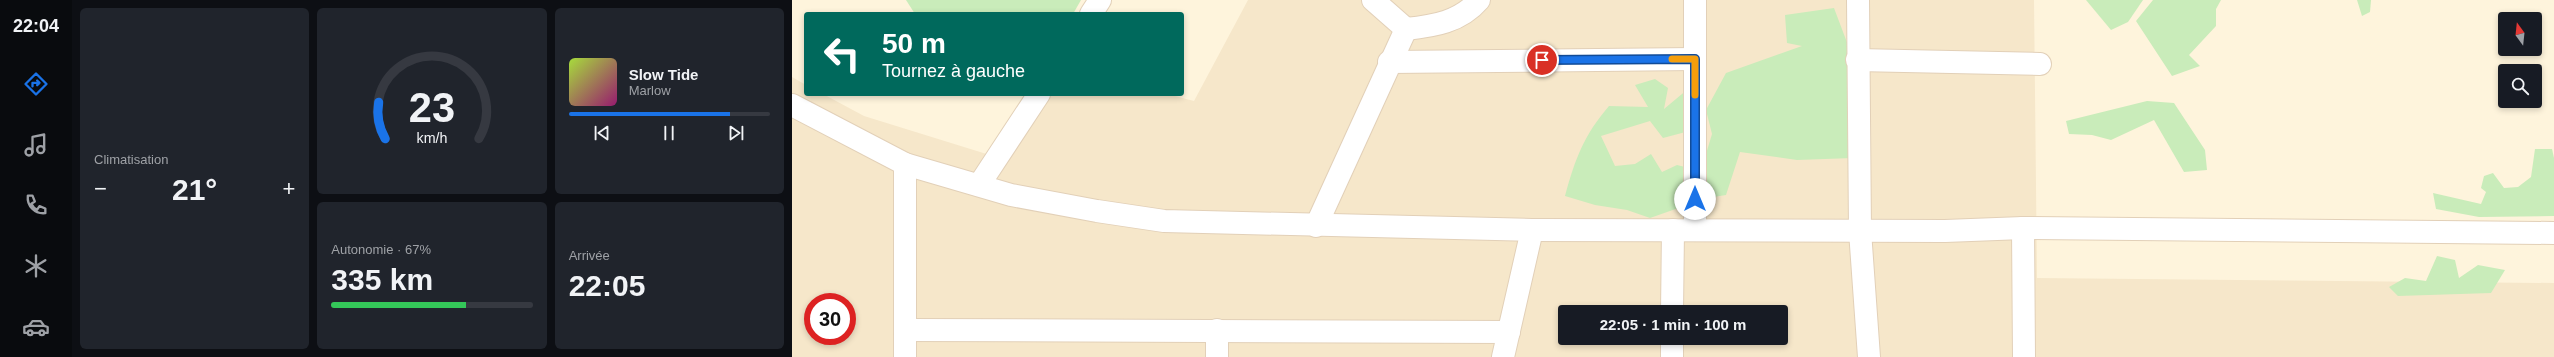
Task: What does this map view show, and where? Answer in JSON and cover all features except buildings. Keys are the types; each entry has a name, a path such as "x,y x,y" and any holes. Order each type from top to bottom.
{"street":[{"path":"1092,12 1100,0"},
{"path":"1374,0 1406,29 1439,25 1468,12 1480,0"},
{"path":"1695,0 1695,230"},
{"path":"1858,0 1857,60 1860,231 1869,357"},
{"path":"1316,226 1389,62 1406,29"},
{"path":"1389,62 1695,59"},
{"path":"1857,60 2040,64"},
{"path":"979,185 1037,96"},
{"path":"792,105 905,164 1011,195 1089,210 1164,221 1316,226 1532,230 1860,231 2023,228 2554,232"},
{"path":"905,164 905,357"},
{"path":"2023,228 2024,357"},
{"path":"1503,357 1532,230"},
{"path":"1672,305 1673,230"},
{"path":"905,330 1509,332"},
{"path":"1217,330 1217,357"},
{"path":"1672,345 1672,357"}],"shaded area":[{"path":"1248,0 2034,0 2037,278 2554,283 2554,357 792,357 792,77 804,84 804,96 827,96 864,116 993,156 1031,96 1175,96 1194,101"}],"green space":[{"path":"906,0 1081,0 1074,12 914,12"},
{"path":"2086,0 2143,0 2128,22 2111,30"},
{"path":"2153,0 2221,0 2216,9 2216,26 2189,55 2200,66 2172,76 2136,21"},
{"path":"2357,0 2371,0 2370,12 2362,16"},
{"path":"1834,8 1854,61 1853,158 1797,160 1740,152 1726,195 1695,200 1700,174 1712,134 1706,110 1726,73 1802,46 1787,43 1785,15"},
{"path":"1655,79 1668,88 1664,109 1694,84 1706,99 1693,130 1663,138 1650,121 1601,136 1615,166 1635,164 1651,154 1662,172 1677,165 1689,168 1687,205 1650,218 1627,210 1595,205 1565,196 1581,148 1600,117 1609,106 1648,107 1635,85"},
{"path":"2147,101 2174,103 2205,150 2207,170 2184,172 2154,120 2111,140 2092,135 2069,134 2066,121"},
{"path":"2535,149 2552,149 2554,158 2554,216 2479,217 2436,209 2433,193 2481,204 2486,192 2481,188 2484,176 2493,173 2504,188 2518,187 2531,177"},
{"path":"2437,256 2455,260 2459,278 2478,265 2505,270 2491,293 2398,296 2389,287 2405,278 2426,281"}],"slow traffic":[{"path":"1672,59 1695,59 1695,95"}],"route":[{"path":"1542,60 1695,59 1695,199"}]}
